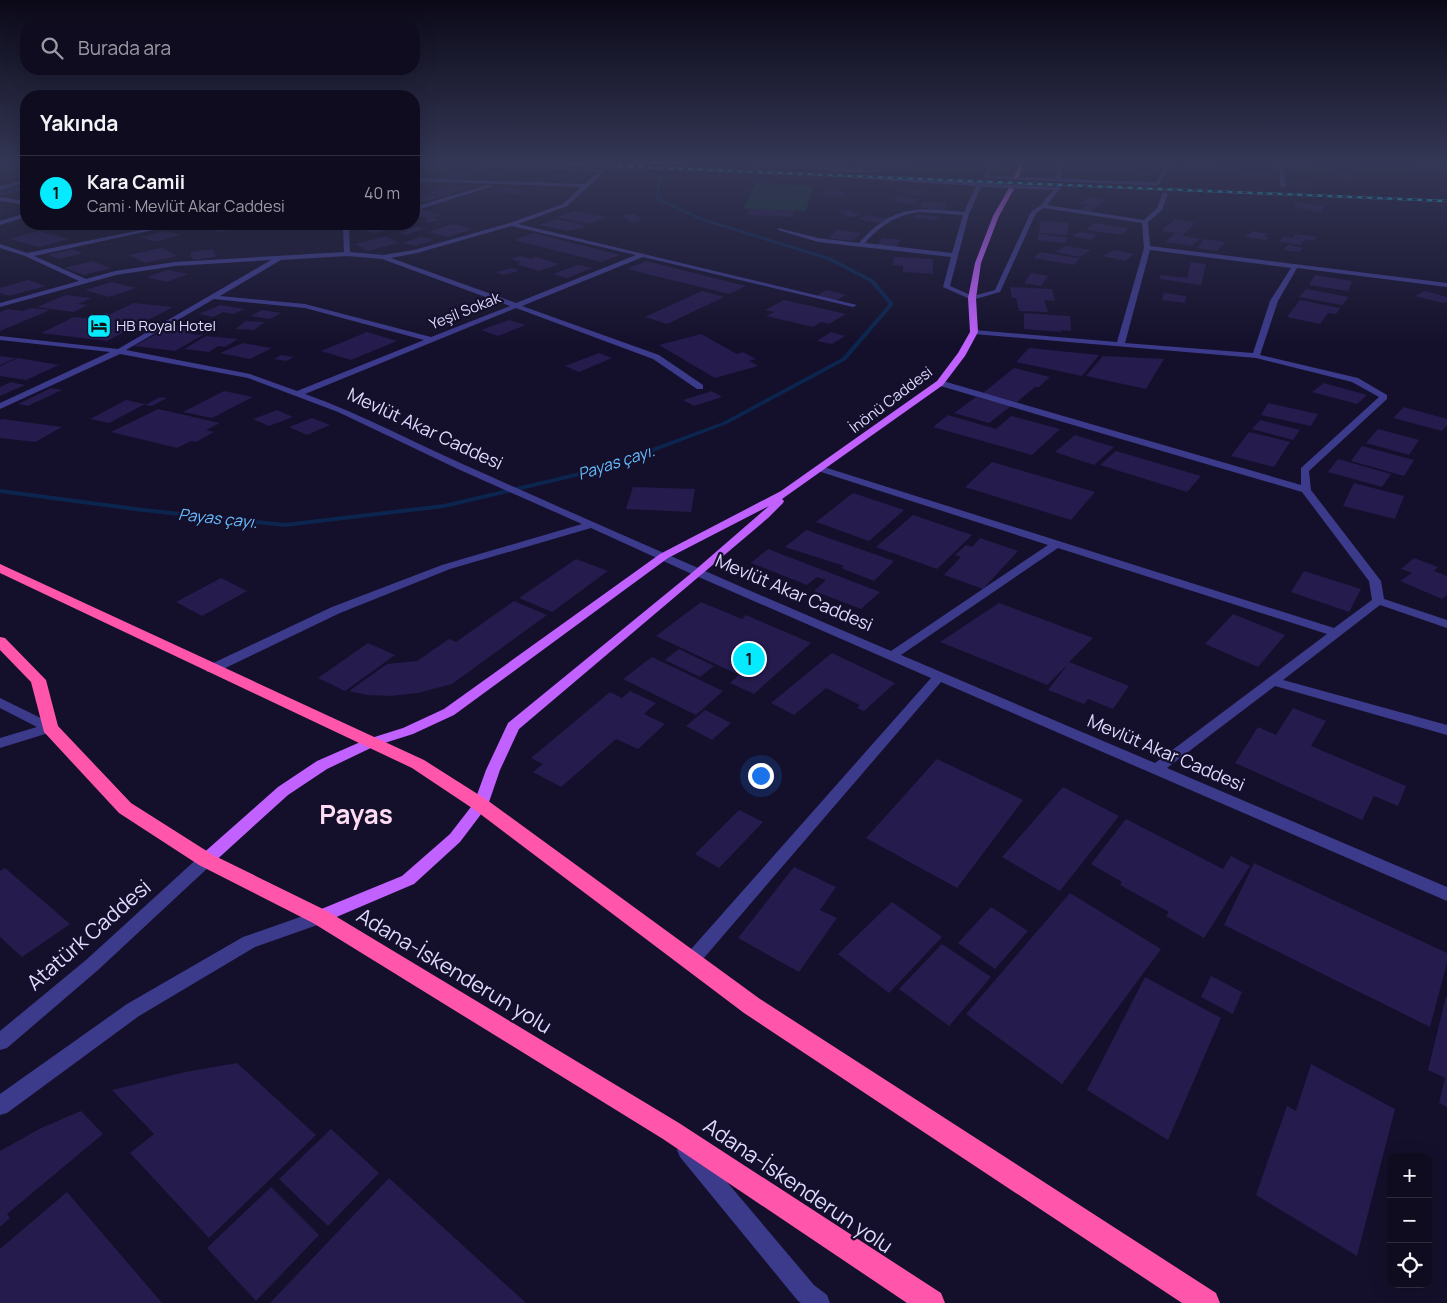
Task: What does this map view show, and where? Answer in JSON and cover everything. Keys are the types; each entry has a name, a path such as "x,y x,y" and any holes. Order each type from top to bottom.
{"highway":[{"path":"0,568 418,764 481,805 752,1006 1206,1303"},
{"name":"Adana-İskenderun yolu","path":"0,641 38,680 50,728 124,808 206,860 320,917 671,1131 931,1303"}],"main road":[{"path":"974,332 972,298 978,263 993,224"},
{"name":"İnönü Caddesi","path":"785,493 940,383 962,354 974,332"},
{"path":"206,860 283,791 322,765 370,743 408,731 449,712 664,556 785,493"},
{"path":"320,917 408,880 456,838 481,805 493,770 513,726 698,573 764,516 785,493"}],"street":[{"path":"0,305 115,273 175,264 347,254 383,257 414,252 512,224 852,305"},
{"path":"860,245 882,224"},
{"path":"963,224 946,287 972,298 998,291 1029,224"},
{"path":"1121,343 1147,248 1145,224"},
{"path":"0,230 18,226"},
{"path":"780,229 809,239 954,255"},
{"path":"27,255 149,230"},
{"path":"344,230 347,254"},
{"path":"0,246 27,255 85,281"},
{"path":"1147,248 1447,285"},
{"name":"Yeşil Sokak","path":"299,393 642,255"},
{"path":"383,257 656,356 700,386"},
{"path":"0,406 119,352 280,258"},
{"path":"1256,356 1274,301 1296,265"},
{"path":"213,297 305,306 430,339"},
{"path":"974,332 1121,343 1256,356 1355,380 1384,397 1304,470 1306,490 1375,581 1378,601"},
{"name":"Mevlüt Akar Caddesi","path":"0,338 119,352 250,376 299,393 341,410 463,468 664,556 698,573 1447,894"},
{"path":"940,383 1306,490"},
{"path":"821,469 1336,633"},
{"path":"212,669 336,610 446,567 592,524"},
{"path":"892,656 1057,544"},
{"path":"1378,601 1447,624"},
{"path":"1156,769 1378,601"},
{"path":"691,961 940,676"},
{"path":"1273,681 1447,730"},
{"path":"0,702 50,728"},
{"path":"0,743 50,728"},
{"name":"Atatürk Caddesi","path":"0,1042 92,965 206,860"},
{"path":"0,1106 132,1010 249,942 320,917"},
{"path":"671,1131 806,1293 819,1303"}],"building":[{"path":"453,224 473,229 448,237 428,232"},
{"path":"579,224 585,225 581,226 589,227 568,231 539,225"},
{"path":"1041,224 1069,224 1067,235 1039,233"},
{"path":"1093,224 1129,228 1122,235 1086,230"},
{"path":"1169,224 1194,224 1182,236 1200,239 1192,246 1165,242 1176,233 1161,231"},
{"path":"364,230 387,230 376,233"},
{"path":"408,230 420,230 406,235 398,233"},
{"path":"837,230 861,233 853,241 828,238"},
{"path":"39,231 69,239 39,247 9,239"},
{"path":"166,231 180,235 155,242 141,237"},
{"path":"1253,231 1268,234 1264,237 1268,238 1265,240 1245,237"},
{"path":"1080,232 1098,235 1091,240 1072,236"},
{"path":"534,233 620,255 601,262 514,240"},
{"path":"1039,234 1067,237 1066,243 1037,240"},
{"path":"1296,234 1317,237 1313,241 1305,239 1301,245 1279,242 1283,237 1301,239 1292,237"},
{"path":"386,236 398,243 368,251 355,244"},
{"path":"421,237 433,240 416,246 403,243"},
{"path":"882,238 901,240 896,247 877,246"},
{"path":"1204,239 1225,242 1217,251 1197,248"},
{"path":"1288,245 1303,248 1299,252 1283,250"},
{"path":"1066,246 1091,250 1080,257 1055,252"},
{"path":"162,248 177,256 145,263 129,255"},
{"path":"72,249 83,253 59,259 48,255"},
{"path":"213,249 216,257 193,260 190,252"},
{"path":"1113,250 1135,254 1125,261 1102,256"},
{"path":"1040,252 1080,258 1074,265 1033,258"},
{"path":"520,256 531,259 536,257 559,264 539,271 516,264 522,262 510,259"},
{"path":"894,257 933,259 933,274 903,272 903,266 893,265"},
{"path":"92,261 111,268 84,275 65,268"},
{"path":"646,261 746,286 729,294 627,269"},
{"path":"1191,262 1206,264 1201,285 1159,279 1161,275 1187,278"},
{"path":"578,265 592,268 567,278 553,274"},
{"path":"512,268 519,271 503,275 496,272"},
{"path":"168,270 188,274 167,282 147,277"},
{"path":"1031,273 1048,276 1041,286 1024,283"},
{"path":"1315,275 1352,281 1348,291 1309,285"},
{"path":"28,280 46,286 9,296 0,293 0,288"},
{"path":"112,282 136,288 109,297 85,290"},
{"path":"1010,287 1052,289 1055,301 1044,300 1048,312 1019,311 1016,298 1012,298"},
{"path":"1306,289 1349,297 1342,305 1299,297"},
{"path":"827,290 846,295 835,301 816,296"},
{"path":"702,291 724,297 667,324 645,317"},
{"path":"1425,291 1447,297 1447,302 1443,303 1415,296"},
{"path":"1164,293 1186,296 1185,303 1162,300"},
{"path":"66,295 92,298 78,304 88,305 73,312 37,307"},
{"path":"784,300 846,314 829,324 821,322 813,327 766,316 774,312 765,310"},
{"path":"1300,300 1340,308 1336,314 1328,313 1320,324 1287,317"},
{"path":"134,303 173,307 107,341 41,333 74,317 91,319 104,313 110,314"},
{"path":"220,305 245,309 233,314 223,312 213,317 199,314"},
{"path":"31,308 50,310 0,331 0,312 8,309 23,311"},
{"path":"262,310 281,313 270,319 251,316"},
{"path":"1024,313 1070,316 1071,331 1024,329"},
{"path":"509,320 526,325 498,336 481,330"},
{"path":"246,321 265,322 254,330 235,329"},
{"path":"174,325 200,328 189,334 203,335 175,351 134,346"},
{"path":"367,332 397,341 351,360 321,351"},
{"path":"831,332 845,336 832,344 817,341"},
{"path":"701,334 737,354 743,352 756,359 749,361 758,366 715,378 659,345"},
{"path":"206,336 238,339 225,347 218,346 209,352 184,349"},
{"path":"243,343 272,348 250,359 220,353"},
{"path":"1029,348 1099,355 1082,376 1016,362"},
{"path":"599,353 612,358 579,372 565,366"},
{"path":"281,355 294,357 286,361 274,359"},
{"path":"0,356 16,358 0,365"},
{"path":"1103,356 1164,359 1146,389 1086,376"},
{"path":"18,358 59,365 26,380 0,376 0,366"},
{"path":"1014,368 1050,377 1017,402 983,393"},
{"path":"11,382 25,385 0,396 0,387"},
{"path":"1324,383 1367,395 1357,404 1312,392"},
{"path":"51,388 62,390 28,406 18,404"},
{"path":"224,391 253,397 212,418 183,412"},
{"path":"712,391 722,397 694,406 683,400"},
{"path":"160,397 167,398 152,406 145,405"},
{"path":"976,397 1011,406 989,423 954,413"},
{"path":"126,400 145,404 109,423 90,419"},
{"path":"1268,403 1318,414 1311,426 1261,415"},
{"path":"1404,407 1447,419 1447,425 1442,431 1393,418"},
{"path":"158,409 220,423 206,430 214,432 196,442 191,441 177,448 111,432"},
{"path":"277,410 293,417 269,426 253,419"},
{"path":"948,415 996,429 1011,416 1060,429 1032,455 933,427"},
{"path":"312,418 330,425 307,435 289,427"},
{"path":"0,420 62,427 35,442 0,438"},
{"path":"1260,420 1300,430 1293,440 1252,429"},
{"path":"1378,429 1419,440 1409,455 1366,443"},
{"path":"1249,432 1290,442 1274,467 1231,456"},
{"path":"1075,435 1114,447 1094,465 1055,452"},
{"path":"1362,446 1414,460 1404,476 1351,461"},
{"path":"1116,451 1201,476 1187,492 1100,465"},
{"path":"1338,459 1391,474 1382,487 1328,472"},
{"path":"992,462 1095,492 1071,520 965,487"},
{"path":"1354,483 1404,496 1395,519 1343,506"},
{"path":"633,487 695,489 691,512 626,509"},
{"path":"853,493 904,510 869,541 816,522"},
{"path":"913,515 972,535 937,569 876,547"},
{"path":"806,530 894,561 874,581 841,568 844,566 785,547"},
{"path":"980,538 1018,551 983,589 944,575 961,557 955,555 966,545 972,547"},
{"path":"768,549 880,592 861,609 814,591 826,580 817,577 807,585 751,563"},
{"path":"1414,558 1438,567 1434,571 1447,576 1447,595 1442,599 1400,581 1412,573 1401,569"},
{"path":"576,559 608,571 552,612 519,598"},
{"path":"1304,571 1361,589 1349,612 1291,592"},
{"path":"221,578 247,591 202,616 176,602"},
{"path":"514,601 547,615 452,684 418,693 390,696 367,695 349,691 387,664 417,661 449,639 456,642"},
{"path":"701,602 742,619 746,615 811,643 754,694 730,683 739,675 656,636"},
{"path":"999,603 1093,638 1069,662 1129,686 1113,709 1088,699 1084,704 1048,690 1068,664 1047,685 940,642"},
{"path":"1233,614 1285,635 1258,667 1205,644"},
{"path":"368,643 395,655 345,691 318,678"},
{"path":"679,649 714,666 700,677 665,660"},
{"path":"832,653 895,683 864,711 857,708 860,705 826,688 794,715 771,703"},
{"path":"652,657 723,691 696,715 623,679"},
{"path":"630,691 656,703 644,714 665,724 638,749 616,739 561,787 533,772 543,764 531,758 610,692 622,698"},
{"path":"1293,708 1326,721 1311,746 1406,786 1398,806 1374,796 1362,820 1235,763 1258,727 1276,735"},
{"path":"705,710 731,723 712,740 686,726"},
{"path":"937,759 1023,800 957,888 866,838"},
{"path":"1063,787 1119,816 1060,891 1002,857"},
{"path":"739,810 763,822 719,868 695,854"},
{"path":"1126,819 1223,869 1231,856 1250,866 1204,938 1166,916 1169,912 1120,885 1122,882 1091,864"},
{"path":"1254,863 1447,953 1447,963 1430,1027 1224,925"},
{"path":"794,867 836,887 820,910 837,918 799,972 738,938"},
{"path":"5,868 70,924 22,957 0,937 0,871"},
{"path":"1070,893 1161,949 1062,1084 966,1014"},
{"path":"892,902 942,937 889,993 838,954"},
{"path":"991,907 1028,931 995,969 958,943"},
{"path":"942,944 991,977 949,1026 899,989"},
{"path":"1211,976 1242,992 1233,1014 1201,997"},
{"path":"1145,977 1221,1018 1168,1140 1087,1090"},
{"path":"1446,997 1447,1107 1439,1103 1445,1078 1428,1070"},
{"path":"237,1063 316,1135 209,1238 130,1153 154,1134 112,1090 185,1072"},
{"path":"1311,1064 1395,1109 1357,1256 1256,1195 1287,1106 1296,1111"},
{"path":"81,1111 103,1134 7,1214 10,1218 0,1227 0,1151 41,1128"},
{"path":"331,1129 379,1173 328,1226 279,1179"},
{"path":"389,1178 526,1303 270,1303"},
{"path":"271,1187 319,1235 256,1301 207,1248"},
{"path":"67,1192 162,1303 0,1303 0,1249"}],"waterway":[{"name":"Payas çayı.","path":"0,491 143,510 285,525 444,506 603,469 725,423 844,359 892,304 872,281 830,259 717,224"}],"place":[{"name":"HB Royal Hotel","path":"99,326"},
{"name":"Kara Camii","path":"749,659"}],"district":[{"name":"Payas","path":"356,815"}]}
